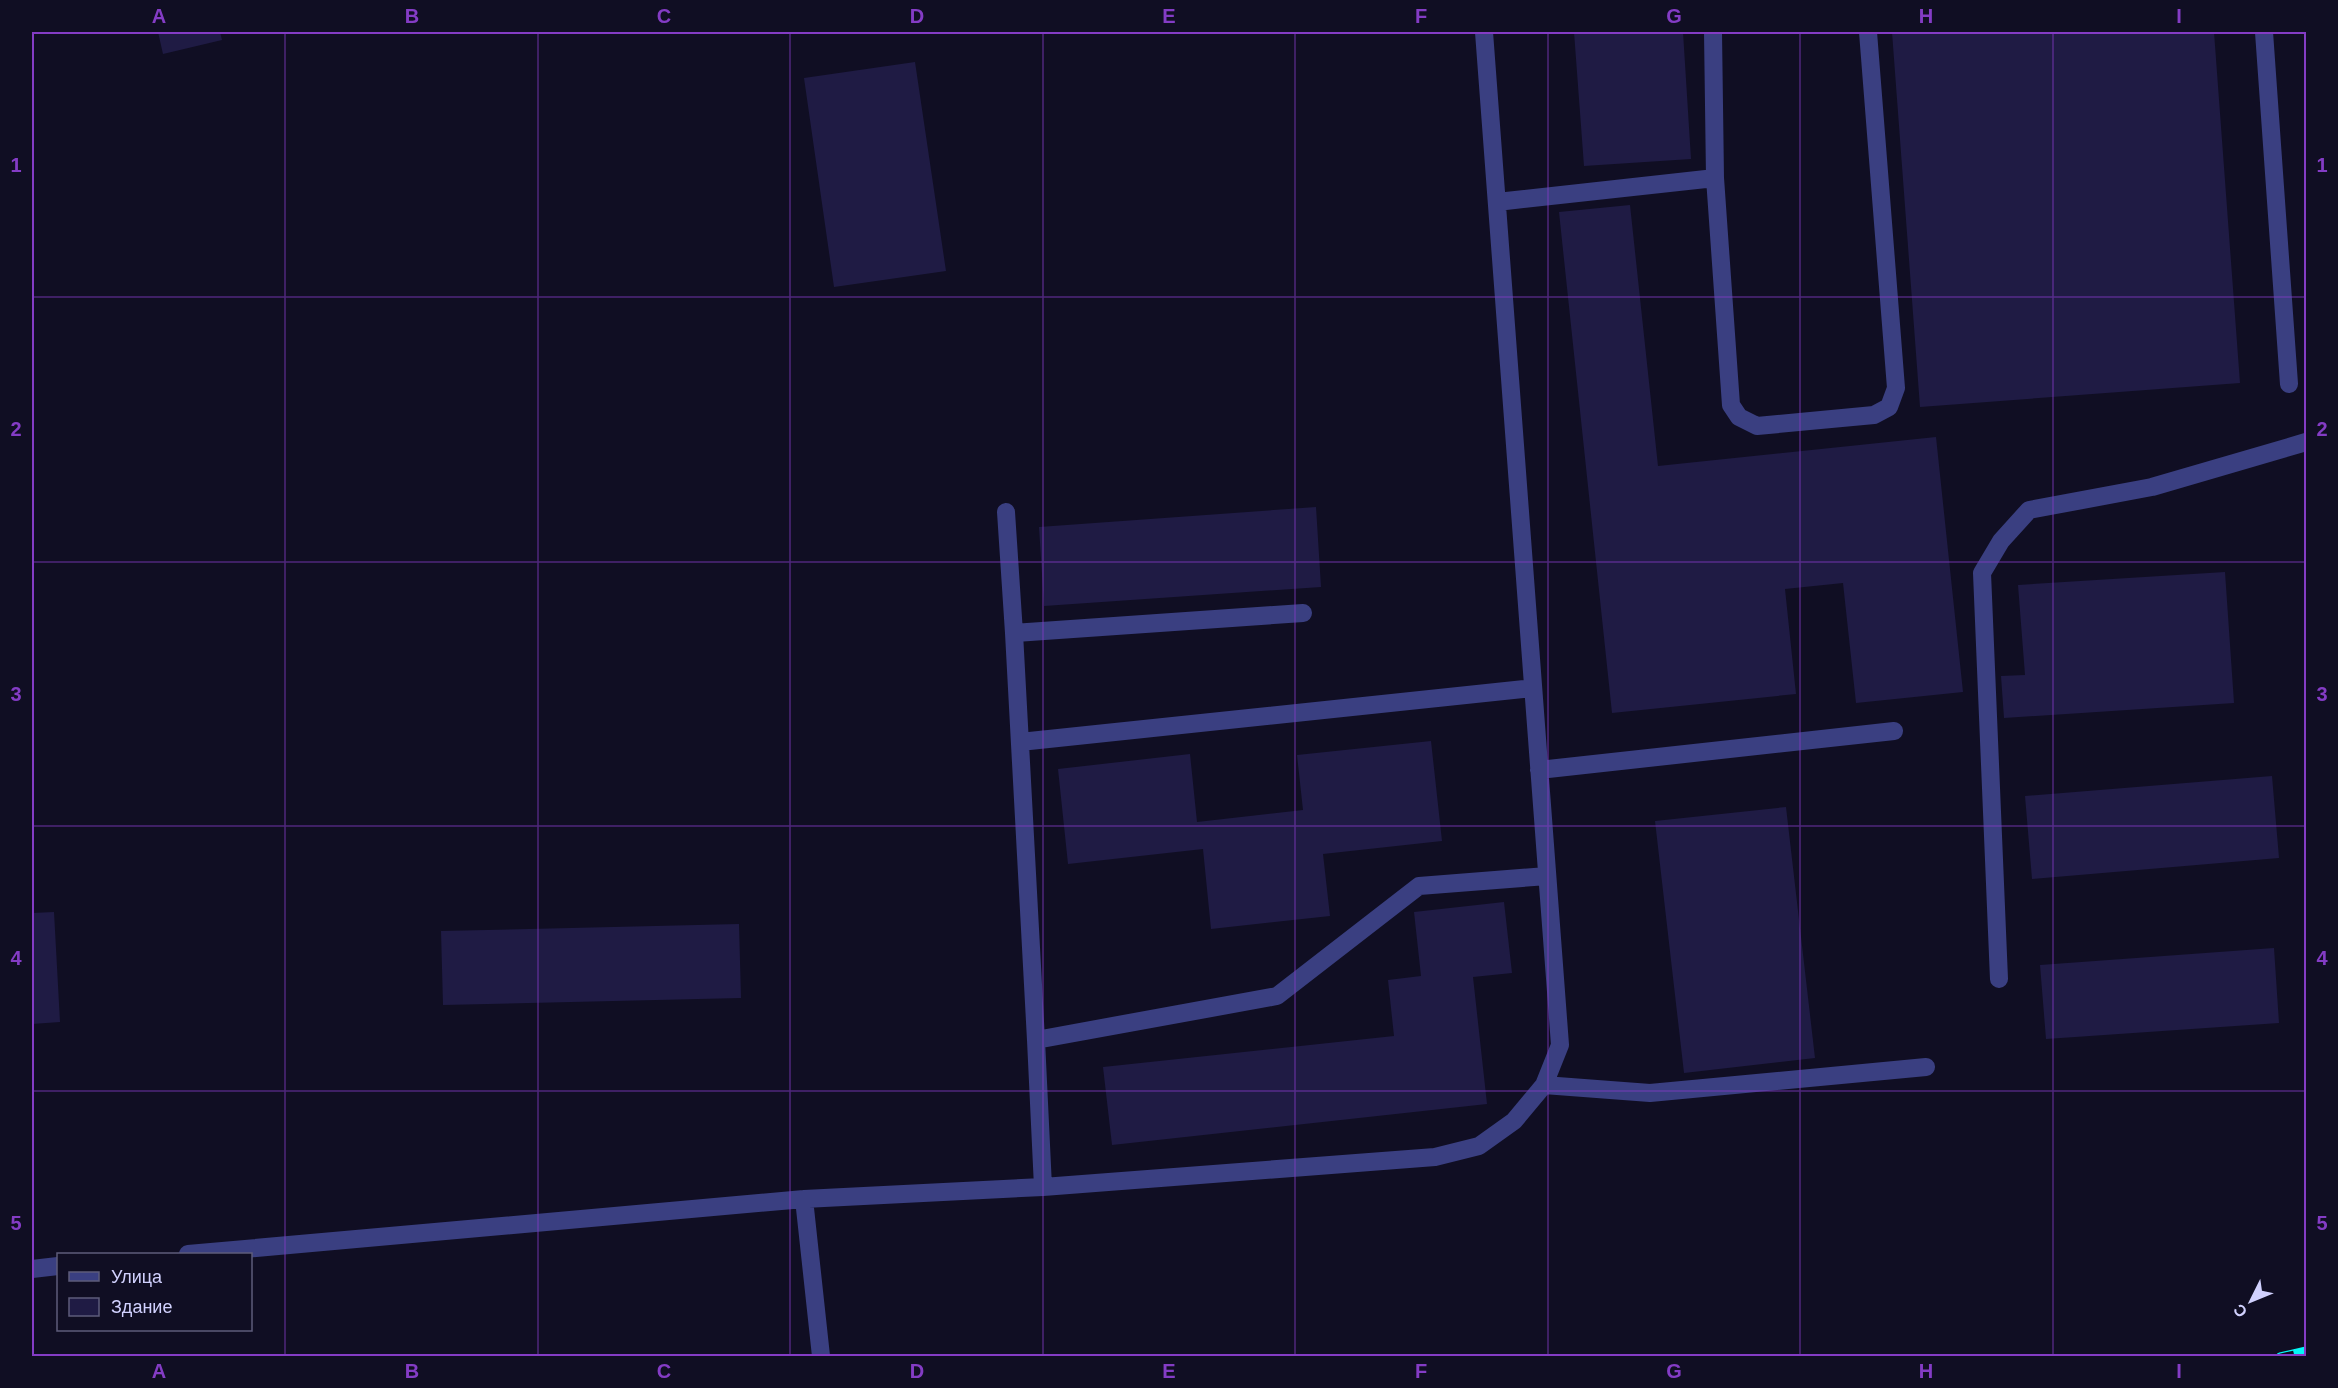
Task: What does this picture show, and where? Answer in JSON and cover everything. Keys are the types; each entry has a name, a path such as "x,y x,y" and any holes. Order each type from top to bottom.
{"lane":[{"path":"199,1253 804,1198 1042,1187 1436,1157 1479,1146 1514,1121 1544,1086 1560,1045 1484,32"},
{"path":"1713,32 1715,178 1731,405 1738,417 1757,426 1874,415 1889,407 1896,388 1869,32"},
{"path":"2264,32 2289,384"},
{"path":"1497,202 1715,178"},
{"path":"1999,979 1982,573 2001,541 2029,510 2152,487 2307,442"},
{"path":"1006,512 1036,1040 1042,1187"},
{"path":"1014,633 1303,613"},
{"path":"1020,742 1533,688"},
{"path":"1539,770 1894,730"},
{"path":"1036,1040 1276,996 1419,886 1547,876"},
{"path":"1544,1086 1650,1093 1926,1067"},
{"path":"804,1198 821,1356"},
{"path":"32,1269 57,1266"}],"building":[{"path":"158,32 220,32 222,40 163,54"},
{"path":"1574,32 1683,32 1691,159 1584,166"},
{"path":"1892,32 2214,32 2240,383 1920,407"},
{"path":"915,62 946,271 834,287 804,78"},
{"path":"1630,205 1658,466 1936,437 1963,692 1856,703 1843,583 1785,589 1796,694 1612,713 1559,212"},
{"path":"1316,507 1321,587 1044,606 1039,527"},
{"path":"2225,572 2234,703 2004,718 2001,676 2025,675 2018,585"},
{"path":"1431,741 1442,841 1323,854 1330,916 1211,929 1203,849 1068,864 1058,769 1190,754 1197,822 1303,810 1297,755"},
{"path":"2272,776 2279,858 2032,879 2025,796"},
{"path":"1786,807 1815,1058 1684,1073 1655,821"},
{"path":"1504,902 1512,973 1473,977 1487,1104 1112,1145 1103,1067 1394,1036 1388,980 1421,976 1414,912"},
{"path":"54,912 60,1022 32,1024 32,913"},
{"path":"739,924 741,998 443,1005 441,931"},
{"path":"2274,948 2279,1023 2046,1039 2040,965"}],"railway":[{"path":"2280,1356 2306,1350"}]}
